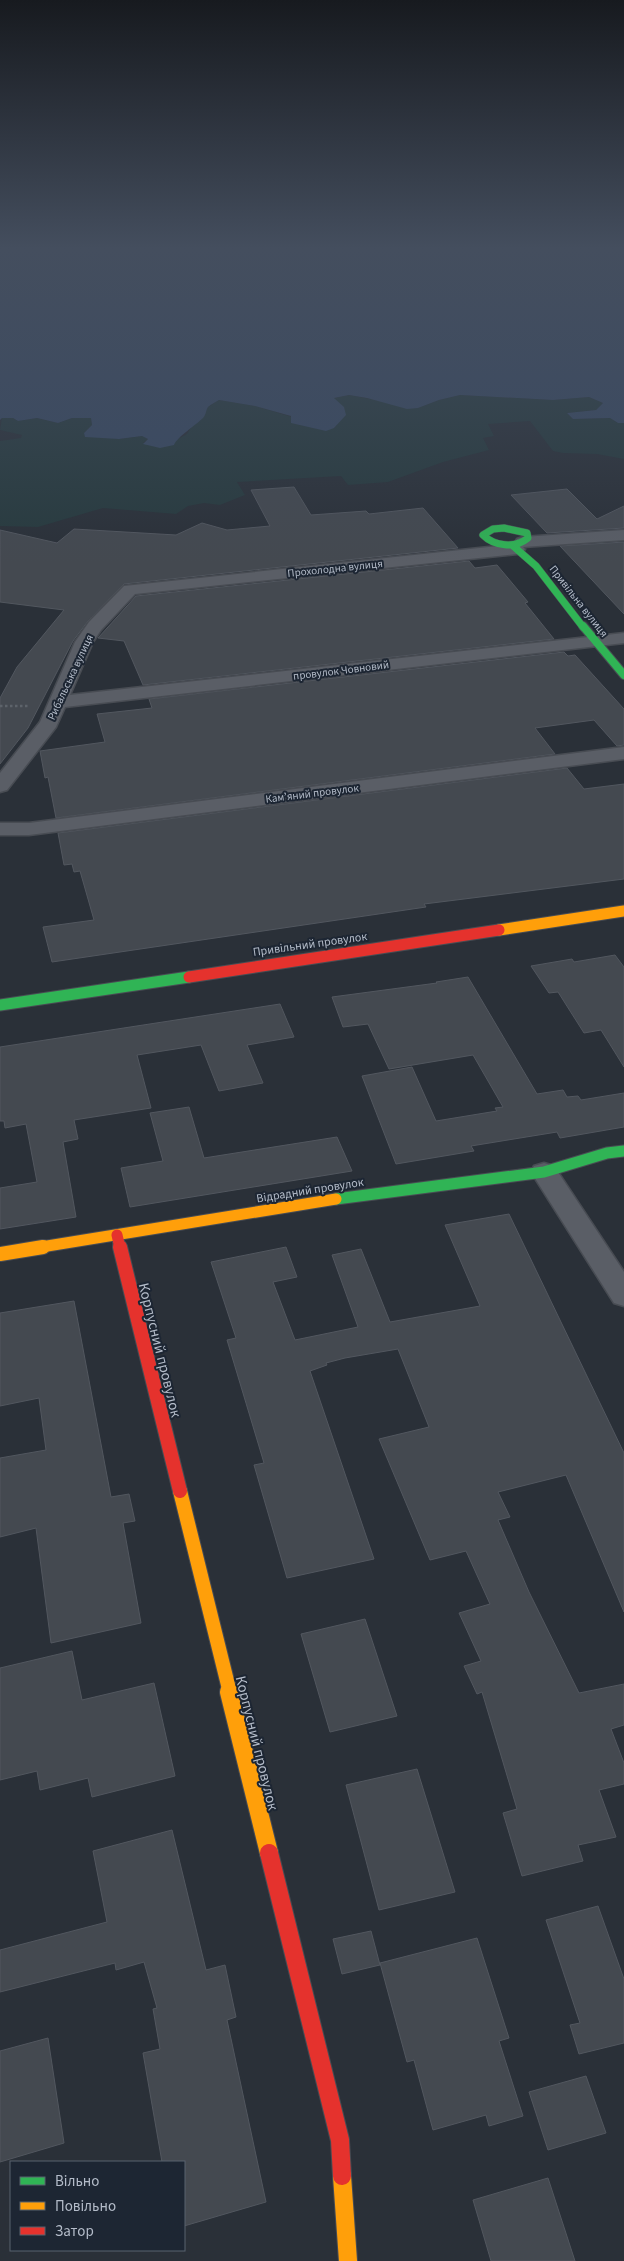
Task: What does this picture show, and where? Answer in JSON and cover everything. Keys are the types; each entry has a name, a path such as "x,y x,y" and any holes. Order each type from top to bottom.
{"street":[{"name":"Прохолодна вулиця","path":"152,586 518,545 624,536"},
{"name":"Привільна вулиця","path":"518,545 594,641 624,675"},
{"name":"Рибальська вулиця","path":"0,786 49,723 84,642 95,626 130,590 152,586"},
{"name":"провулок Човновий","path":"58,702 624,638"},
{"name":"Камʼяний провулок","path":"0,829 29,829 624,753"},
{"name":"Привільний провулок","path":"0,1005 624,911"},
{"name":"Відрадний провулок","path":"0,1254 382,1192 544,1172 624,1151"},
{"path":"544,1172 624,1295"},
{"name":"Корпусний провулок","path":"116,1236 340,2140 348,2261"}],"green space":[{"path":"349,395 418,408 460,395 553,400 589,397 603,403 596,410 567,413 573,419 610,418 618,423 624,423 624,459 597,454 553,451 530,421 488,424 494,436 483,438 489,450 443,462 388,482 348,485 341,476 237,482 245,495 220,505 204,503 188,506 176,514 103,508 38,527 0,526 0,441 21,438 22,435 0,430 2,418 13,418 18,421 37,418 58,423 72,418 91,418 92,425 84,433 119,439 142,436 148,439 143,443 176,440 187,434 193,424 203,417 208,407 219,400 255,406 292,417 291,422 334,428 338,423 334,398"}],"water":[{"path":"0,352 624,352 624,423 618,423 610,418 573,419 567,413 596,410 603,403 589,397 553,400 460,395 418,408 407,409 349,395 334,398 344,407 346,415 334,428 326,431 291,423 291,416 255,406 219,400 208,407 203,418 174,445 160,448 143,444 148,439 142,436 119,439 85,437 84,433 92,425 91,418 72,418 58,423 37,418 18,421 13,418 2,418 0,420"}],"building":[{"path":"294,487 311,515 366,511 369,514 423,508 458,548 124,584 88,621 73,641 28,728 0,764 0,698 17,667 64,610 0,602 0,530 57,543 74,529 176,535 202,523 227,530 270,526 251,490"},
{"path":"567,489 597,519 624,506 624,528 547,533 511,495"},
{"path":"624,542 624,614 560,546"},
{"path":"469,561 475,568 497,565 528,602 525,603 554,639 143,685 124,641 98,638 136,596"},
{"path":"564,652 568,656 575,655 624,709 624,745 617,746 594,720 535,728 555,754 56,818 48,777 45,778 40,751 105,742 97,714 152,708 149,699"},
{"path":"567,768 584,789 624,784 624,879 424,904 426,907 52,962 43,927 94,920 80,871 74,872 72,864 64,865 58,833"},
{"path":"615,955 624,967 624,1067 601,1030 584,1033 558,992 549,993 531,966 572,959 574,962"},
{"path":"468,977 537,1094 563,1090 567,1097 578,1096 581,1100 624,1093 624,1127 560,1138 557,1132 471,1146 474,1151 396,1164 362,1076 412,1067 436,1121 497,1111 495,1108 503,1107 473,1055 389,1069 368,1024 343,1027 332,997"},
{"path":"280,1004 294,1037 247,1045 263,1083 219,1091 201,1045 137,1055 151,1108 74,1120 78,1139 63,1142 76,1217 0,1229 0,1188 37,1182 26,1124 5,1128 4,1121 0,1121 0,1047"},
{"path":"189,1107 204,1158 337,1137 352,1171 130,1207 121,1168 163,1161 150,1113"},
{"path":"509,1214 624,1453 624,1612 566,1475 498,1492 510,1517 498,1520 529,1592 579,1693 624,1684 624,1725 611,1729 624,1763 624,1784 599,1790 616,1837 578,1845 583,1861 522,1876 503,1813 517,1809 482,1692 477,1694 464,1666 481,1661 459,1613 490,1604 466,1551 430,1560 379,1439 429,1427 398,1349 345,1358 326,1363 327,1365 310,1371 374,1559 287,1578 254,1465 264,1463 227,1340 236,1338 211,1262 286,1247 297,1277 273,1282 295,1340 358,1327 332,1255 361,1249 390,1322 480,1306 445,1225"},
{"path":"74,1301 111,1497 129,1494 135,1521 123,1523 141,1623 51,1643 36,1528 0,1537 0,1458 46,1450 39,1398 0,1406 0,1313"},
{"path":"365,1619 397,1716 330,1732 301,1634"},
{"path":"72,1651 82,1700 154,1683 175,1776 92,1797 88,1778 40,1790 37,1771 0,1780 0,1668"},
{"path":"417,1769 455,1892 379,1910 346,1785"},
{"path":"172,1830 206,1970 225,1965 236,2017 227,2020 266,2202 185,2226 185,2161 162,2161 143,2053 160,2049 153,2009 157,2008 144,1962 116,1970 115,1963 0,1992 0,1950 107,1922 93,1851"},
{"path":"598,1906 624,1979 624,2043 579,2054 570,2025 580,2023 546,1920"},
{"path":"371,1931 380,1965 342,1974 333,1939"},
{"path":"477,1938 509,2038 499,2041 523,2116 489,2126 486,2115 433,2130 414,2060 407,2062 380,1963"},
{"path":"48,2038 64,2143 0,2162 0,2051"},
{"path":"586,2076 606,2133 548,2150 529,2092"},
{"path":"548,2178 575,2261 491,2261 473,2200"}],"traffic: fast":[{"path":"512,545 523,542 528,538 527,533 516,529 499,528 483,535 491,543 512,545 536,566 594,641 624,675"},
{"path":"0,1005 189,977"},
{"path":"336,1199 544,1172 607,1153 624,1151"}],"traffic: slow":[{"path":"499,930 624,911"},
{"path":"0,1254 336,1199"},
{"path":"180,1491 269,1853"},
{"path":"342,2176 348,2261"}],"traffic: jam":[{"path":"189,977 499,930"},
{"path":"117,1235 180,1491"},
{"path":"269,1853 340,2140 342,2176"}]}
